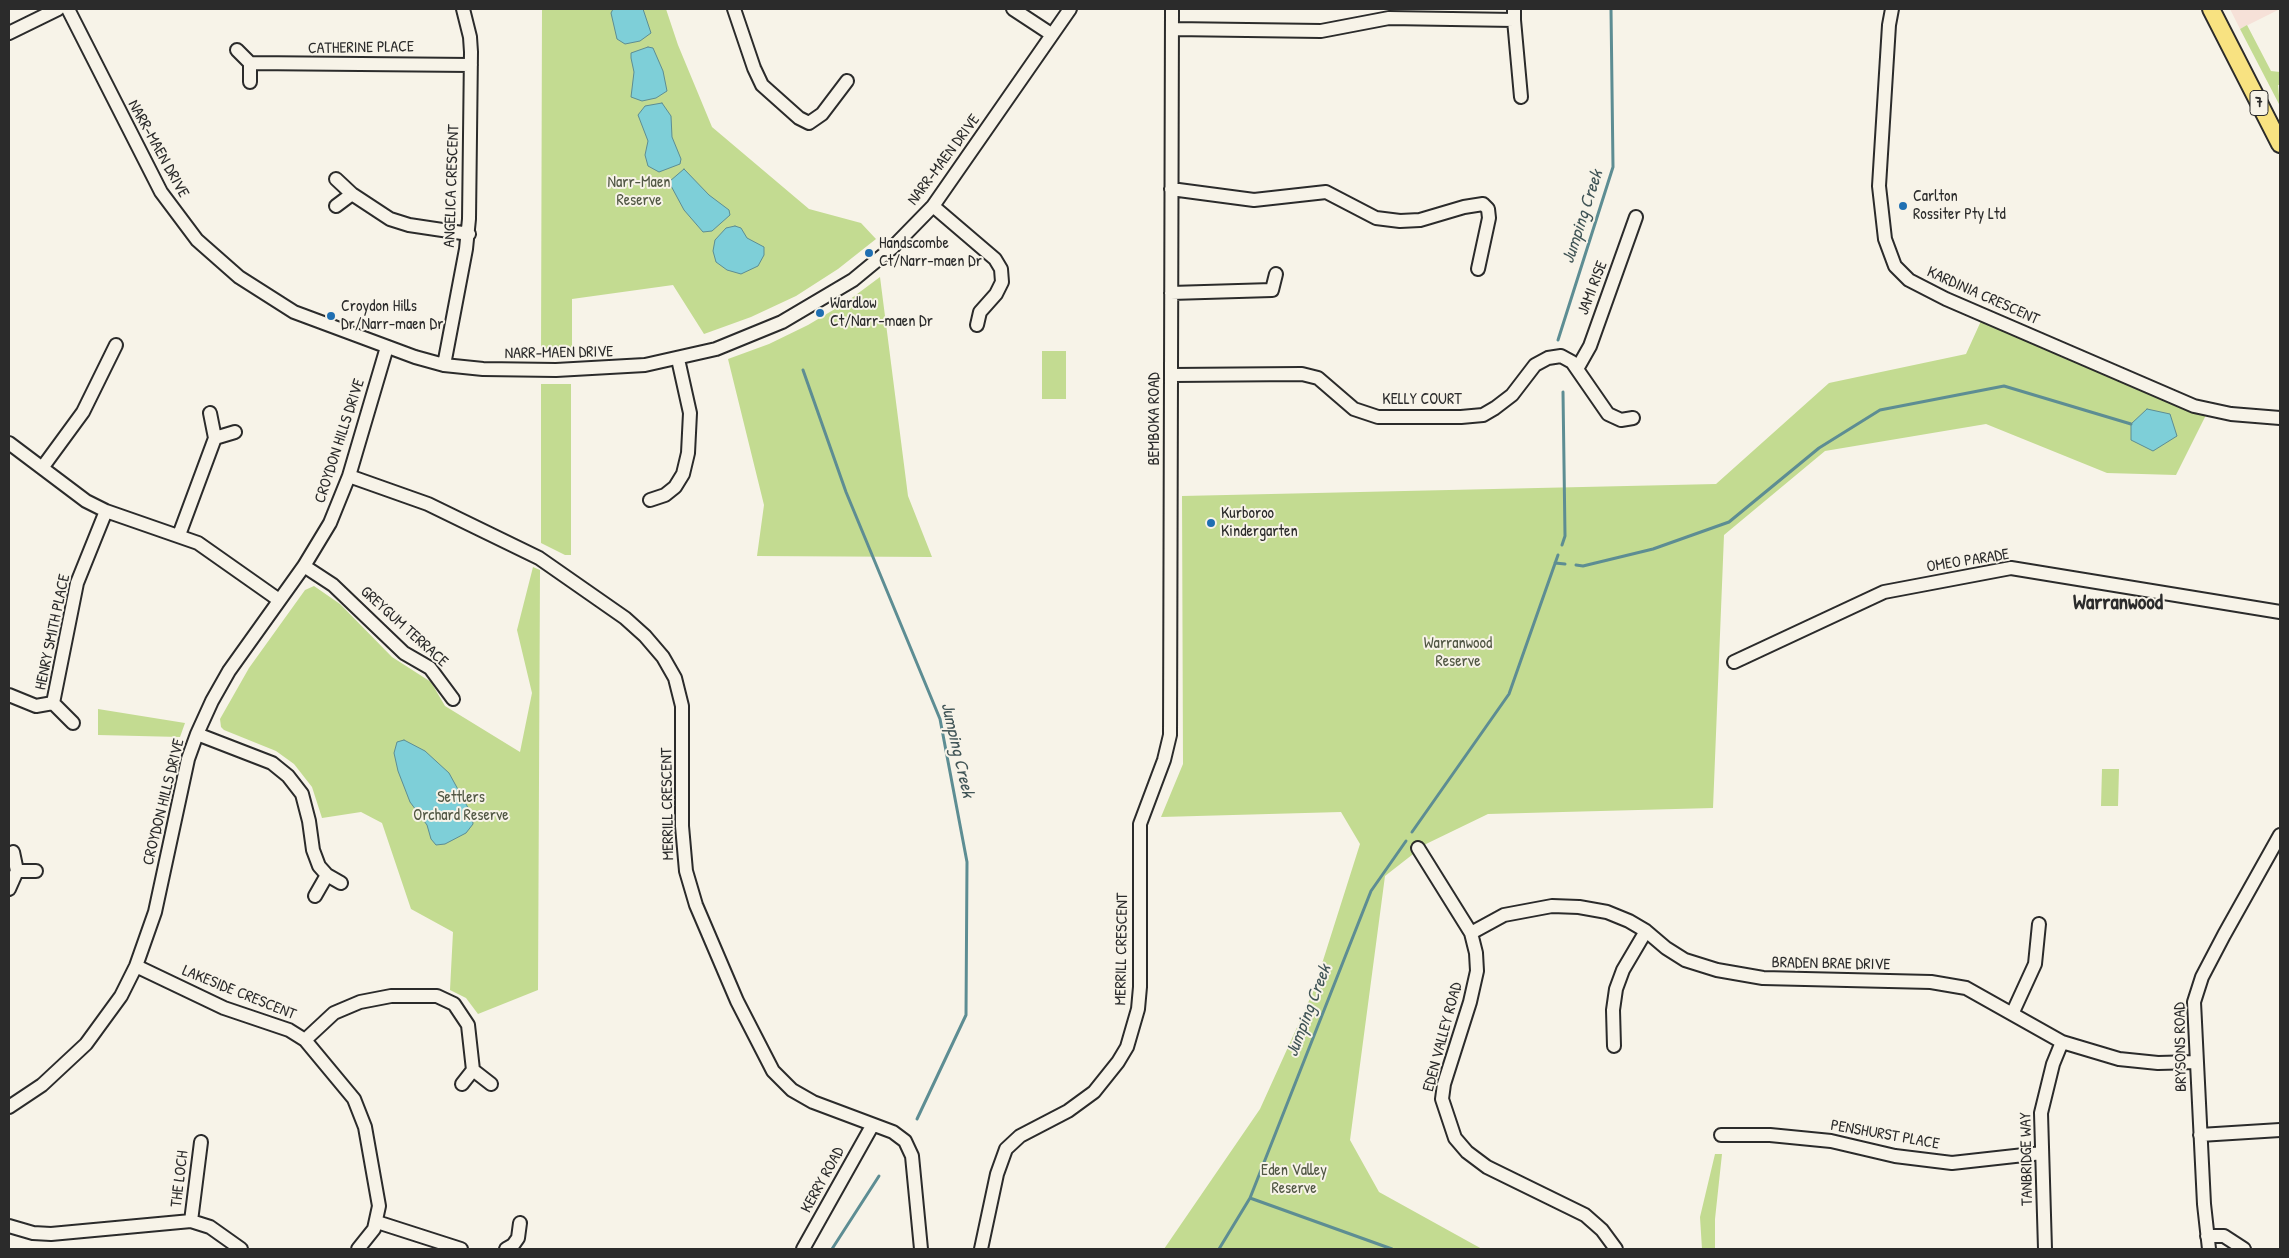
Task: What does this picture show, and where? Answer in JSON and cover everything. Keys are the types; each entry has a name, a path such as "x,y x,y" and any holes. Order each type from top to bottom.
{"main road":[{"name":"7","path":"2211,9 2280,144"}],"street":[{"path":"9,32 58,9"},
{"name":"NARR-MAEN DRIVE","path":"68,9 150,175 172,209 197,240 238,277 280,304 330,327 444,364 483,370 588,370 645,365 678,359 762,332 822,300 853,280 893,247 933,206 1070,9"},
{"name":"ANGELICA CRESCENT","path":"444,364 468,234 471,65 470,37 463,9"},
{"path":"734,9 754,68 762,85 799,118 809,123 822,114 847,81"},
{"path":"1013,9 1051,34"},
{"name":"BEMBOKA ROAD","path":"1140,824 1164,760 1170,735 1172,9"},
{"name":"KARDINIA CRESCENT","path":"1892,9 1889,25 1879,186 1885,239 1895,266 1909,280 1946,299 2194,406 2231,414 2280,418"},
{"path":"1173,29 1321,31 1389,18 1514,15 1522,97"},
{"path":"238,50 250,64 250,82"},
{"name":"CATHERINE PLACE","path":"250,64 471,65"},
{"path":"336,179 352,194 381,215 399,222 468,234"},
{"path":"1171,189 1254,200 1326,192 1376,218 1400,221 1420,220 1464,207 1483,204 1488,209 1489,218 1478,269"},
{"path":"336,206 352,194"},
{"path":"933,206 995,258 1001,269 1002,282 996,294 980,312 977,325"},
{"name":"JAMI RISE","path":"1577,369 1590,346 1636,217"},
{"path":"1170,293 1272,290 1276,274"},
{"path":"42,468 83,412 116,345"},
{"name":"CROYDON HILLS DRIVE","path":"9,1106 42,1085 86,1044 121,996 136,966 155,912 188,759 197,734 225,678 304,566 330,523 349,476 387,347"},
{"name":"KELLY COURT","path":"1172,375 1302,374 1318,378 1354,409 1378,417 1461,417 1482,415 1495,408 1512,395 1535,365 1548,358 1561,356 1572,362 1608,414 1621,420 1633,418"},
{"path":"650,500 665,495 675,487 683,474 688,453 690,413 678,359"},
{"path":"179,535 215,438 210,413"},
{"path":"215,438 235,432"},
{"path":"9,442 86,501 106,511 198,542 280,600"},
{"name":"MERRILL CRESCENT","path":"349,476 428,504 539,558 625,618 656,648 675,678 682,706 682,826 688,879 696,905 738,1001 761,1050 784,1083 799,1095 872,1126 893,1132 905,1141 912,1156 920,1249"},
{"name":"HENRY SMITH PLACE","path":"54,703 77,583 106,511"},
{"name":"GREYGUM TERRACE","path":"304,566 333,584 404,653 430,668 454,699"},
{"name":"OMEO PARADE","path":"1734,662 1884,592 2012,568 2280,612"},
{"name":"HENRY SMITH PLACE","path":"9,695 36,706 54,703"},
{"name":"HENRY SMITH PLACE","path":"54,703 73,723"},
{"path":"197,734 272,763 288,776 302,794 309,821 313,850 319,866 327,875 341,883"},
{"name":"MERRILL CRESCENT","path":"981,1249 997,1174 1006,1149 1020,1136 1068,1111 1094,1092 1118,1062 1132,1035 1140,987 1140,824"},
{"name":"BRYSONS ROAD","path":"2209,1249 2206,1236 2196,1062 2194,1012 2196,992 2224,934 2280,835"},
{"name":"EDEN VALLEY ROAD","path":"1418,848 1471,933 1476,953 1477,971 1470,1002 1444,1084 1442,1099 1455,1138 1467,1152 1487,1167 1585,1216 1602,1230 1616,1249"},
{"path":"9,889 17,871 13,852"},
{"path":"17,871 36,871"},
{"path":"315,896 327,875"},
{"name":"BRADEN BRAE DRIVE","path":"1471,933 1504,915 1552,906 1579,907 1607,912 1646,931 1666,948 1685,960 1717,970 1763,978 1932,982 1966,988 2012,1012 2062,1042 2119,1059 2158,1063 2196,1062"},
{"path":"2012,1012 2035,964 2038,924"},
{"path":"1614,1046 1613,1010 1616,990 1623,970 1646,931"},
{"name":"LAKESIDE CRESCENT","path":"136,966 224,1008 290,1030 305,1040 354,1099 365,1127 379,1198 377,1222 370,1237 358,1249"},
{"path":"305,1040 334,1013 360,1002 391,996 436,996 454,1004 468,1025 473,1070 462,1084"},
{"name":"TANBRIDGE WAY","path":"2045,1249 2041,1112 2053,1064 2062,1042"},
{"path":"473,1070 491,1084"},
{"name":"KERRY ROAD","path":"803,1249 872,1126"},
{"path":"2200,1135 2280,1130"},
{"name":"PENSHURST PLACE","path":"1721,1134 1770,1135 1831,1141 1895,1156 1952,1164 2042,1153"},
{"name":"THE LOCH","path":"191,1221 201,1142"},
{"path":"9,1226 33,1233 51,1234 191,1221 210,1227 241,1249"},
{"path":"377,1222 461,1249"},
{"path":"506,1249 516,1242 520,1234 520,1224"},
{"path":"2206,1236 2224,1236 2244,1249"}],"shaded area":[{"path":"2230,9 2280,9 2240,29"}],"green space":[{"name":"Narr-Maen Reserve","path":"542,9 666,9 678,45 712,127 809,209 861,223 876,239 838,269 796,296 751,317 704,334 673,285 572,299 572,353 541,353"},
{"path":"2247,25 2271,71 2280,72 2280,85 2278,85 2280,106 2240,29"},
{"path":"880,277 908,496 932,557 757,556 764,505 728,359 769,344 808,325 845,303"},
{"name":"Warranwood Reserve","path":"1981,321 2121,380 2209,409 2176,475 2107,473 1986,424 1825,451 1724,535 1713,808 1488,814 1426,844 1385,876 1350,1140 1379,1192 1482,1249 1164,1249 1260,1109 1313,992 1360,844 1341,812 1161,817 1183,764 1182,496 1716,484 1829,383 1966,354"},
{"path":"1042,351 1066,351 1066,399 1042,399"},
{"path":"541,384 571,384 571,555 565,555 541,543"},
{"name":"Settlers Orchard Reserve","path":"533,567 540,570 538,990 478,1014 466,998 450,990 453,932 411,909 382,823 361,812 322,818 312,787 294,764 276,751 224,730 221,727 220,719 249,668 305,590 314,586 340,604 392,657 431,682 445,706 520,752 532,693 517,630"},
{"path":"98,709 185,723 180,737 98,735"},
{"path":"2102,769 2119,769 2118,806 2101,806"},
{"path":"1715,1154 1722,1154 1715,1219 1715,1249 1702,1249 1700,1217"}],"water":[{"path":"613,9 643,9 651,33 640,41 625,44 617,39 611,13"},
{"path":"648,47 653,48 663,71 667,91 656,98 642,101 631,97 634,72 631,53"},
{"path":"662,103 671,116 672,137 681,159 680,164 659,172 648,166 645,155 648,141 638,115 645,106"},
{"path":"684,169 709,195 729,210 730,215 712,231 703,232 684,210 670,184 670,181"},
{"path":"735,226 741,228 747,238 764,247 764,255 758,266 741,274 727,270 716,262 713,251 715,240 726,228"},
{"path":"2147,409 2170,414 2177,436 2153,451 2131,440 2131,424"},
{"path":"404,740 425,751 449,773 472,815 473,824 466,833 445,844 436,845 431,839 427,825 410,802 398,771 394,753 397,742"}],"waterway":[{"name":"Jumping Creek","path":"1558,340 1613,167 1611,9"},
{"name":"Jumping Creek","path":"803,370 846,492 940,719 967,862 966,1015 917,1119"},
{"path":"1576,565 1583,566 1653,549 1729,522 1819,448 1880,410 2004,386 2131,424"},
{"name":"Jumping Creek","path":"1562,545 1565,536 1563,392"},
{"name":"Jumping Creek","path":"1412,832 1509,694 1558,555"},
{"path":"1555,563 1565,564"},
{"name":"Jumping Creek","path":"1219,1249 1250,1198 1371,891 1406,841"},
{"name":"Jumping Creek","path":"832,1249 879,1176"},
{"name":"Jumping Creek","path":"1250,1198 1392,1249"}],"place":[{"name":"Carlton Rossiter Pty Ltd","path":"1903,206"},
{"name":"Handscombe Ct/Narr-maen Dr","path":"869,253"},
{"name":"Wardlow Ct/Narr-maen Dr","path":"820,313"},
{"name":"Croydon Hills Dr/Narr-maen Dr","path":"331,316"},
{"name":"Kurboroo Kindergarten","path":"1211,523"}],"district":[{"name":"Warranwood","path":"2118,603"}],"park label":[{"name":"Eden Valley Reserve","path":"1294,1180"}]}
